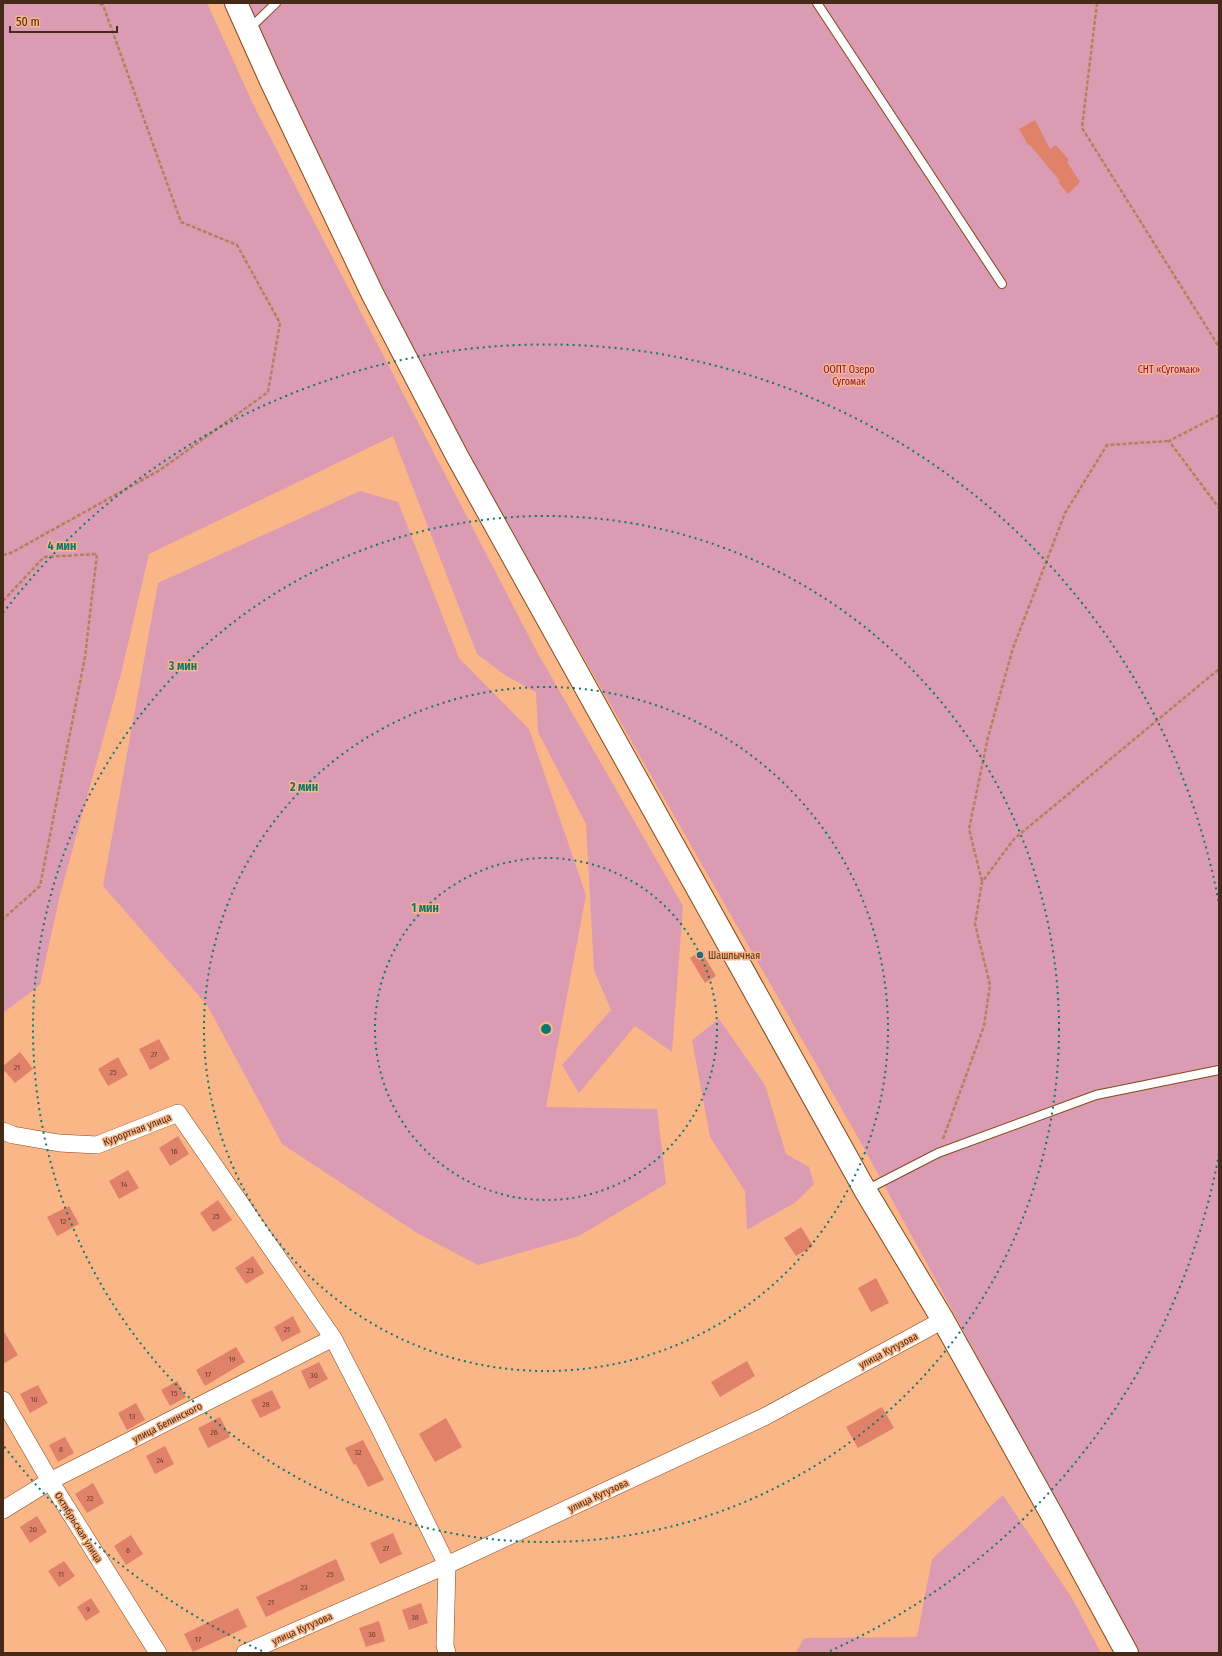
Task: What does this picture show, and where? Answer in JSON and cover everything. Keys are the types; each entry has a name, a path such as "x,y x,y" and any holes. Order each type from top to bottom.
{"main road":[{"path":"236,3 270,82 372,293 457,456 865,1190 943,1320 1127,1653"}],"street":[{"name":"Курортная улица","path":"3,1131 13,1135 59,1143 97,1145 178,1114 333,1338"},
{"name":"улица Кутузова","path":"245,1653 447,1565 764,1417 943,1320"},
{"name":"улица Белинского","path":"3,1510 50,1481 333,1338"},
{"path":"333,1338 447,1565 445,1645 447,1653"},
{"name":"Октябрьская улица","path":"3,1400 50,1481 158,1653"}],"lane":[{"path":"248,30 276,3"},
{"path":"817,3 1002,284"},
{"path":"865,1190 938,1153 1096,1095 1219,1070"}],"path":[{"path":"3,555 11,553 160,470 268,392 280,323 237,245 181,222 103,5 97,3"},
{"path":"1097,3 1082,128 1219,347"},
{"path":"938,1153 984,1026 990,985 974,924 982,882 969,829 988,737 1013,648 1065,514 1107,445 1169,441 1219,415"},
{"path":"1169,441 1219,508"},
{"path":"3,601 44,557 97,554 85,657 40,886 3,919"},
{"path":"982,882 1014,839 1219,669"}],"green space":[{"path":"3,3 207,3 254,106 536,650 683,906 672,1052 635,1026 579,1093 562,1065 611,1010 594,970 586,824 538,732 536,692 505,675 477,654 393,436 149,554 121,674 60,895 40,985 3,1013"},
{"name":"ООПТ Озеро Сугомак","path":"248,3 1219,3 1219,1653 1139,1653 860,1141 465,450 380,284 277,69"},
{"path":"360,491 398,502 459,658 529,729 586,895 546,1107 657,1109 666,1184 579,1236 478,1265 417,1233 282,1144 207,1005 103,886 158,583"},
{"path":"719,1019 765,1085 786,1154 809,1167 814,1184 796,1202 747,1230 745,1191 710,1137 692,1040"},
{"path":"1003,1495 1072,1598 1101,1653 796,1653 804,1638 917,1637 932,1559"}],"building":[{"path":"1035,120 1050,149 1056,145 1069,160 1067,162 1080,182 1068,194 1058,182 1060,181 1030,145 1028,145 1019,129"},
{"path":"701,951 716,976 705,983 690,958"},
{"path":"159,1039 170,1059 150,1070 139,1049"},
{"path":"20,1052 33,1069 15,1083 3,1069 3,1066"},
{"path":"118,1057 128,1075 108,1086 98,1069"},
{"path":"178,1136 189,1154 170,1166 159,1148"},
{"path":"128,1170 139,1188 119,1199 109,1181"},
{"path":"218,1200 232,1220 213,1232 200,1213"},
{"path":"69,1206 79,1224 57,1236 47,1217"},
{"path":"801,1227 813,1246 796,1256 784,1238"},
{"path":"253,1256 264,1273 246,1284 235,1268"},
{"path":"876,1278 889,1303 871,1312 858,1288"},
{"path":"293,1316 301,1332 282,1342 274,1327"},
{"path":"3,1330 18,1355 3,1364"},
{"path":"236,1347 245,1362 205,1386 196,1370"},
{"path":"747,1361 755,1376 720,1397 711,1382"},
{"path":"319,1362 328,1379 309,1389 301,1371"},
{"path":"177,1381 186,1397 170,1406 161,1390"},
{"path":"38,1385 48,1403 30,1413 20,1394"},
{"path":"272,1390 281,1408 260,1418 251,1400"},
{"path":"136,1403 145,1420 127,1430 118,1413"},
{"path":"882,1407 894,1428 858,1448 846,1427"},
{"path":"220,1417 230,1437 208,1448 198,1428"},
{"path":"446,1418 462,1447 435,1462 419,1434"},
{"path":"65,1437 74,1453 58,1462 49,1445"},
{"path":"363,1440 384,1480 368,1487 356,1464 354,1465 345,1448"},
{"path":"165,1446 174,1464 155,1474 146,1456"},
{"path":"93,1483 104,1503 87,1513 75,1494"},
{"path":"37,1516 47,1532 30,1543 20,1527"},
{"path":"393,1533 402,1554 380,1564 370,1543"},
{"path":"131,1535 143,1554 126,1565 114,1546"},
{"path":"336,1559 345,1580 266,1617 256,1597"},
{"path":"64,1561 75,1576 59,1587 48,1571"},
{"path":"91,1598 100,1612 86,1621 77,1607"},
{"path":"421,1603 428,1623 409,1630 402,1610"},
{"path":"238,1608 247,1627 193,1652 184,1634"},
{"path":"379,1621 385,1641 366,1647 359,1628"}],"place":[{"name":"Шашлычная","path":"700,955"}],"park label":[{"name":"СНТ «Сугомак»","path":"1169,369"}]}
